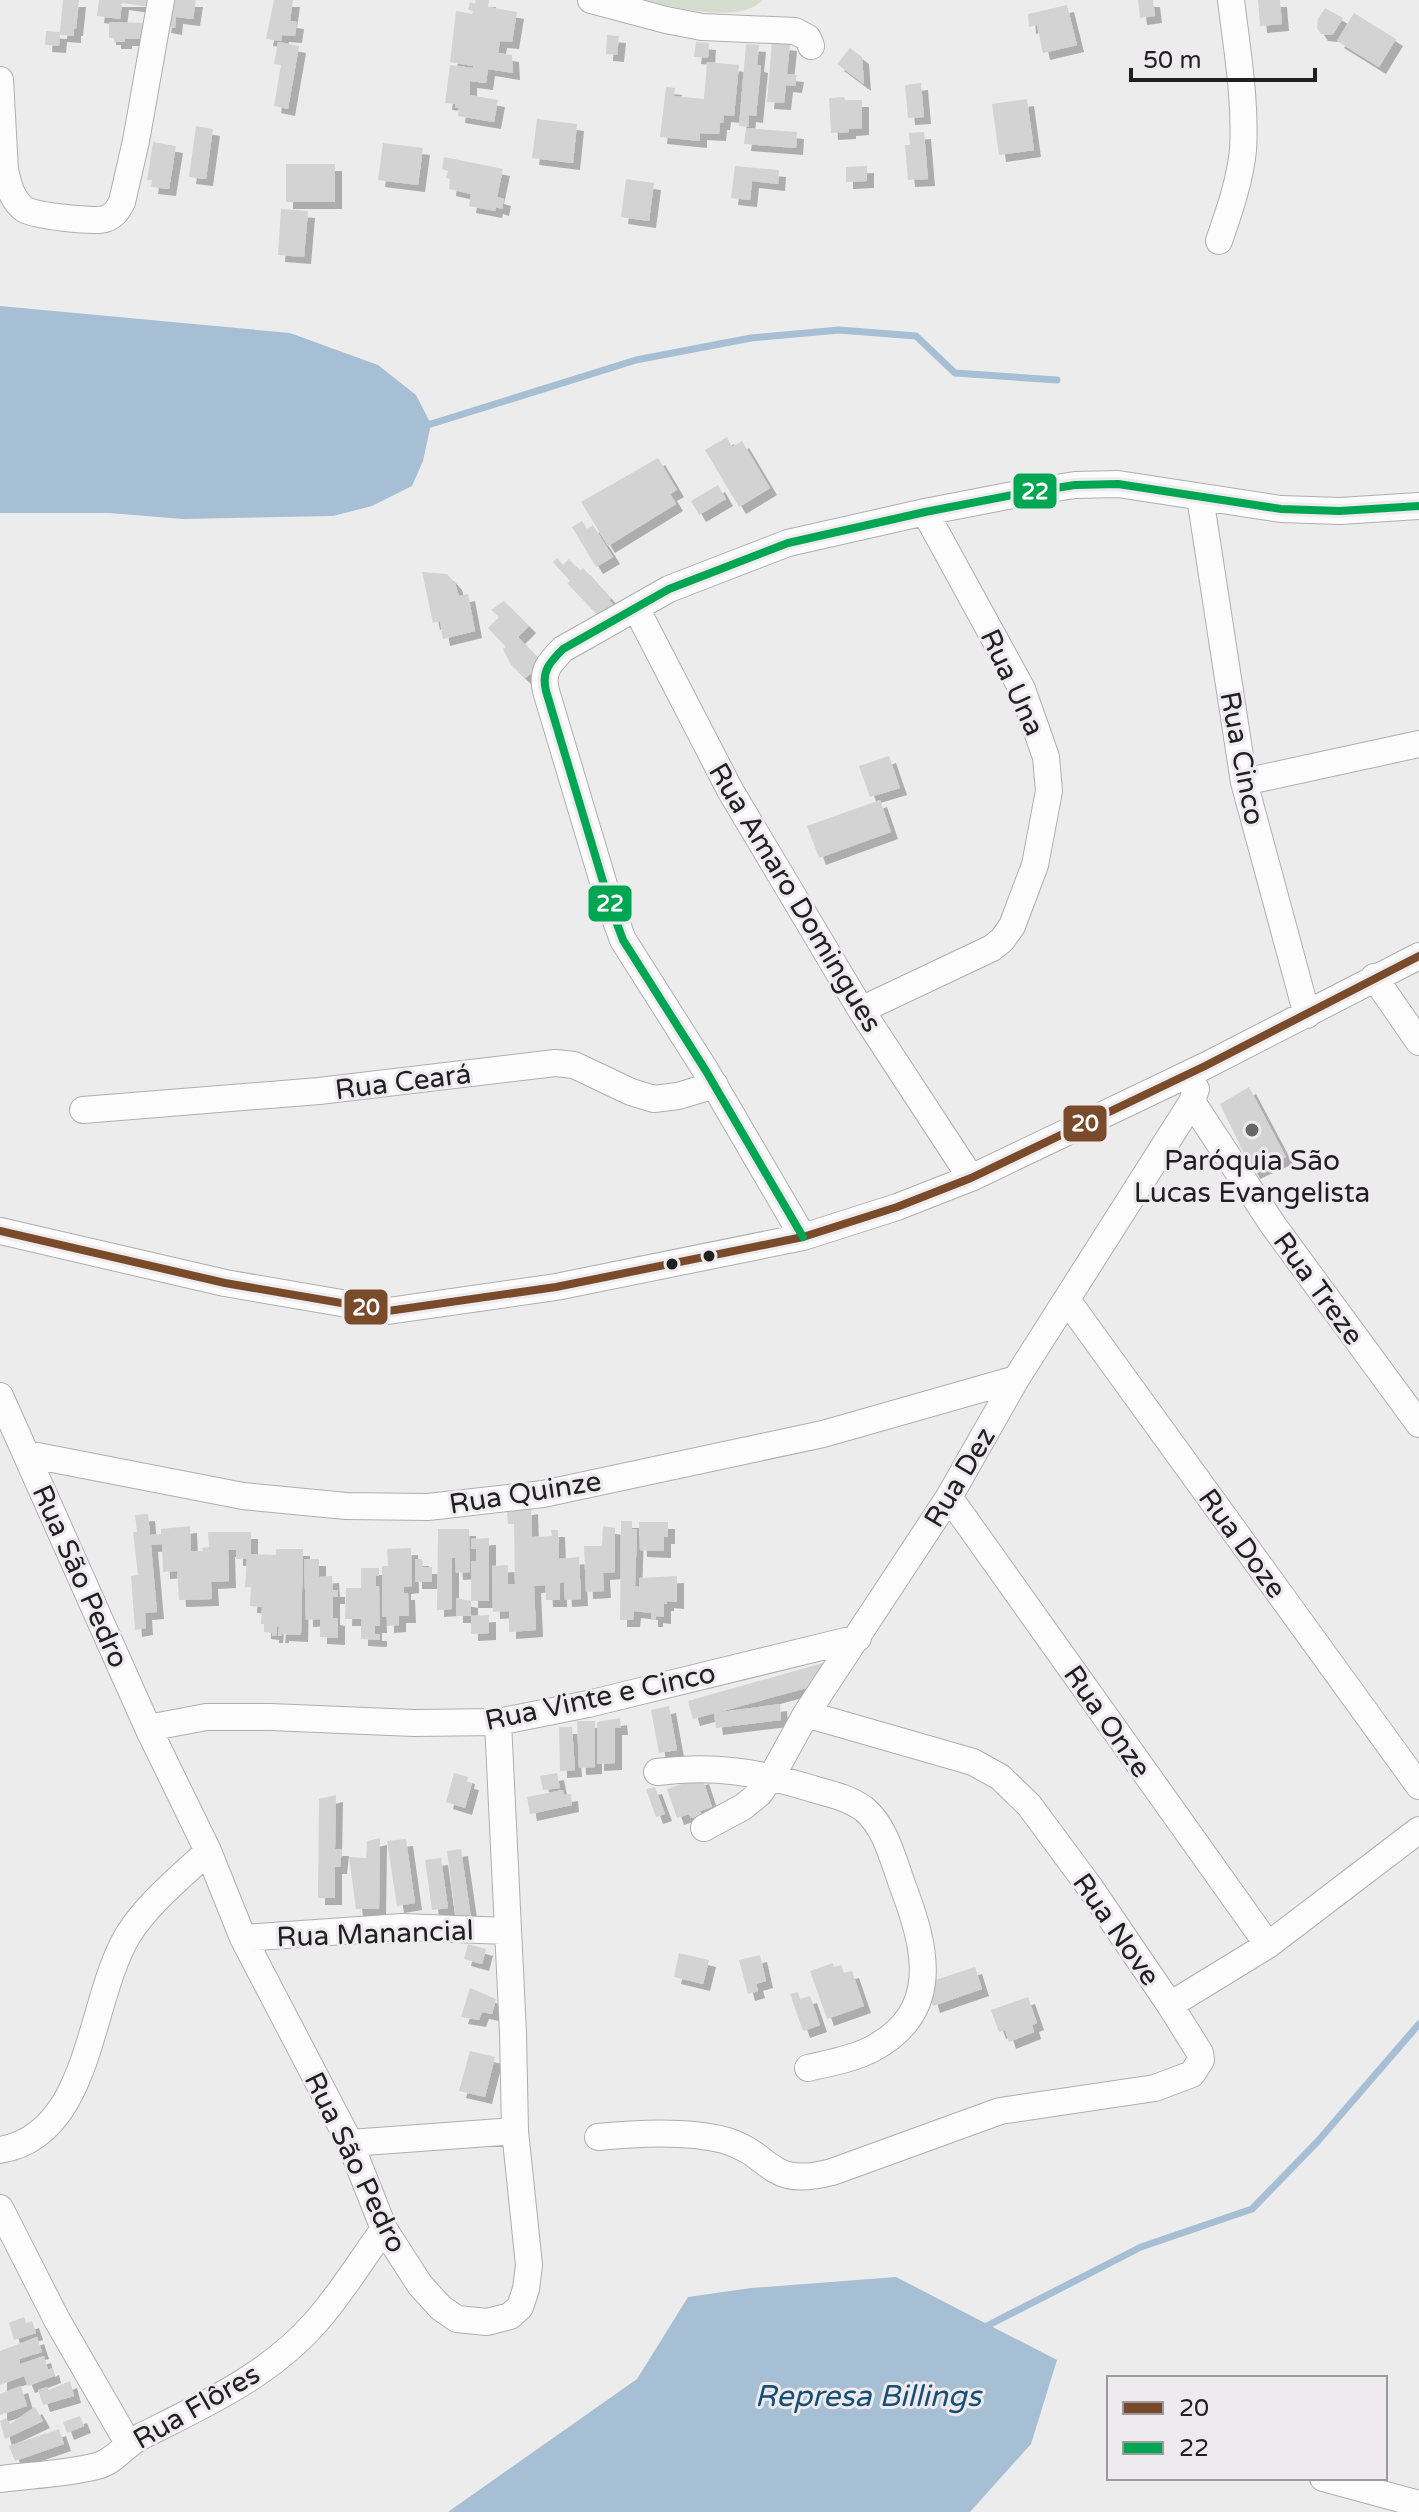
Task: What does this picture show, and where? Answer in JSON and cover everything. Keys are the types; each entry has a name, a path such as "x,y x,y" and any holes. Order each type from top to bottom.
{"street":[{"path":"0,80 5,170 14,197 24,209 37,213 93,219 111,216 122,202 161,0"},
{"path":"591,0 702,27 795,31 808,38 811,46"},
{"path":"1219,241 1235,193 1243,153 1244,109 1231,0"},
{"path":"803,1237 715,1085 623,940 544,682 549,662 563,649 682,584 788,543 925,512 1075,485 1118,484 1281,509 1340,511 1419,506"},
{"name":"Rua Cinco","path":"1200,497 1244,782 1307,1015"},
{"name":"Rua Una","path":"861,1010 992,948 1002,940 1012,926 1035,865 1049,791 1046,757 1022,689 925,512"},
{"name":"Rua Amaro Domingues","path":"636,608 730,790 861,1010 971,1178"},
{"path":"1244,782 1419,744"},
{"path":"0,1231 225,1283 388,1311 556,1287 803,1237 897,1207 971,1178 1205,1066 1419,956"},
{"path":"1374,977 1419,1042"},
{"name":"Rua Ceará","path":"83,1110 319,1091 555,1063 574,1065 631,1092 654,1099 678,1096 715,1085"},
{"path":"1192,1102 1205,1066"},
{"name":"Rua Dez","path":"704,1828 743,1807 759,1794 772,1776 806,1714 949,1497 1016,1379 1192,1102"},
{"name":"Rua Treze","path":"1192,1102 1273,1225 1419,1424"},
{"name":"Rua Doze","path":"1067,1300 1419,1786"},
{"name":"Rua Quinze","path":"27,1454 243,1496 346,1506 428,1507 543,1494 823,1434 1016,1379"},
{"name":"Rua São Pedro","path":"0,1396 148,1728 208,1851 243,1938 350,2143 384,2229 420,2285 441,2308 457,2319 487,2322 510,2316 520,2307 529,2265 515,2131 498,1722"},
{"name":"Rua Onze","path":"949,1497 1268,1945"},
{"name":"Rua Vinte e Cinco","path":"148,1728 206,1717 414,1723 498,1722 588,1704 858,1638"},
{"name":"Rua Nove","path":"806,1714 973,1762 1000,1777 1029,1805 1170,2005 1268,1945 1419,1830"},
{"path":"657,1772 707,1768 772,1776 848,1799 865,1810 878,1825 913,1913 924,1960 923,1978 910,2019 871,2049 808,2068"},
{"path":"0,2150 18,2147 37,2136 55,2119 73,2090 112,1970 128,1934 157,1900 208,1851"},
{"name":"Rua Manancial","path":"243,1938 402,1927 508,1931"},
{"path":"598,2137 658,2133 720,2139 743,2148 784,2175 812,2177 1000,2111 1155,2088 1181,2079 1197,2068 1200,2053 1170,2005"},
{"path":"350,2143 515,2131"},
{"path":"0,2208 57,2320 128,2443"},
{"name":"Rua Flôres","path":"0,2479 68,2472 112,2461 128,2443 239,2386 276,2360 315,2322 384,2229"},
{"path":"1330,2480 1419,2504"}],"green space":[{"path":"643,0 763,0 738,12 722,13 688,10"}],"water":[{"path":"0,306 290,333 378,365 416,395 431,424 423,461 412,486 372,506 333,516 183,519 109,513 0,513"},
{"name":"Represa Billings","path":"896,2277 1057,2360 1031,2444 970,2512 448,2512 637,2379 688,2297 751,2288"}],"building":[{"path":"63,0 79,0 74,36 60,35 59,46 45,45 46,31 60,32"},
{"path":"99,0 158,0 157,8 122,3 120,19 97,16"},
{"path":"168,0 196,0 193,19 176,17 175,28 164,26"},
{"path":"274,0 293,0 290,21 297,22 295,36 282,35 281,41 266,39"},
{"path":"476,0 489,0 488,7 517,12 512,42 500,41 498,53 512,55 513,73 488,69 486,83 470,81 470,95 498,100 494,122 458,116 459,108 455,104 445,103 450,65 473,68 450,62 456,11 472,14 473,11 468,10 470,2 475,4"},
{"path":"1138,0 1153,0 1155,16 1140,18"},
{"path":"1258,0 1280,0 1282,24 1260,26"},
{"path":"1067,5 1077,45 1043,53 1037,25 1029,27 1028,14"},
{"path":"1325,8 1343,18 1330,35 1321,34 1317,28 1318,19"},
{"path":"1354,13 1396,39 1379,67 1337,41"},
{"path":"109,22 145,23 144,39 114,42 114,38 109,38"},
{"path":"607,35 619,36 617,55 606,54"},
{"path":"278,42 299,46 288,109 274,106 281,65 274,64"},
{"path":"696,42 709,43 708,58 694,57"},
{"path":"772,42 790,44 787,74 797,75 795,86 786,85 784,103 767,102"},
{"path":"746,44 759,45 757,65 761,66 756,116 749,115 748,127 739,126"},
{"path":"850,48 862,57 864,84 837,64"},
{"path":"707,62 739,65 734,116 724,115 719,134 700,133 700,141 660,137 666,87 675,88 674,96 704,99"},
{"path":"921,83 924,117 908,118 905,85"},
{"path":"844,97 845,100 862,100 862,128 831,133 829,98"},
{"path":"1027,99 1034,150 999,155 992,104"},
{"path":"537,119 577,124 573,163 532,158"},
{"path":"196,126 213,129 206,179 189,177"},
{"path":"746,128 797,132 796,148 744,144"},
{"path":"924,132 928,179 908,180 905,145 910,145 909,133"},
{"path":"153,142 176,146 169,189 151,187 152,180 147,180"},
{"path":"383,143 423,148 418,185 378,180"},
{"path":"444,157 503,169 497,197 504,199 502,209 496,207 495,211 469,206 471,194 449,189 448,171 442,169"},
{"path":"286,164 335,164 335,202 286,202"},
{"path":"735,166 779,170 778,184 752,181 750,200 731,198"},
{"path":"867,166 867,181 846,182 846,167"},
{"path":"626,179 654,183 649,221 621,217"},
{"path":"281,209 308,211 304,257 278,255"},
{"path":"727,437 732,447 742,441 770,488 739,507 705,450"},
{"path":"658,458 677,490 670,494 676,504 608,546 581,502"},
{"path":"718,485 726,499 699,515 691,501"},
{"path":"582,521 587,529 593,525 613,557 596,567 572,527"},
{"path":"557,558 563,565 569,559 580,571 583,568 619,611 604,622 567,583 570,581 553,562"},
{"path":"422,572 447,574 455,583 459,596 468,594 475,631 443,639 440,621 433,623"},
{"path":"504,601 529,626 518,637 544,664 525,678 511,665 503,649 506,647 488,628 499,617 491,610"},
{"path":"889,756 900,788 870,797 859,766"},
{"path":"880,800 891,832 819,858 807,826"},
{"name":"Paróquia São Lucas Evangelista","path":"1249,1087 1286,1157 1253,1172 1220,1104"},
{"path":"531,1507 532,1537 552,1536 551,1530 558,1530 559,1559 579,1557 581,1599 565,1600 564,1582 560,1583 560,1600 546,1600 545,1585 534,1586 536,1630 509,1632 509,1611 493,1612 492,1566 508,1565 508,1584 515,1584 514,1524 508,1524 507,1512"},
{"path":"148,1514 150,1535 161,1534 161,1529 190,1526 191,1551 203,1551 202,1548 209,1547 208,1532 251,1532 251,1554 276,1555 276,1549 303,1549 301,1635 278,1636 277,1626 276,1636 264,1632 262,1607 250,1606 251,1587 245,1587 247,1558 236,1559 236,1550 228,1550 229,1581 211,1582 212,1599 179,1600 177,1571 163,1572 162,1544 151,1545 157,1612 145,1613 146,1628 135,1630 131,1576 138,1575 133,1532 137,1532 135,1515"},
{"path":"621,1521 632,1521 632,1529 637,1529 635,1586 639,1587 639,1578 677,1576 677,1602 667,1601 664,1604 664,1617 656,1616 656,1620 651,1620 651,1613 634,1611 633,1620 620,1620"},
{"path":"639,1522 668,1522 664,1551 640,1550"},
{"path":"603,1526 615,1528 615,1572 603,1573 604,1591 586,1592 584,1546 602,1546"},
{"path":"438,1529 469,1529 470,1572 456,1573 455,1558 452,1558 452,1609 437,1610"},
{"path":"489,1538 489,1601 471,1601 471,1561 476,1561 476,1549 471,1549 471,1539"},
{"path":"411,1548 412,1586 404,1587 404,1593 408,1593 409,1616 399,1616 399,1625 387,1626 387,1616 382,1617 382,1566 388,1566 387,1549"},
{"path":"304,1559 319,1559 319,1577 332,1576 333,1590 338,1590 338,1597 333,1597 333,1618 338,1619 338,1638 320,1637 320,1619 306,1620"},
{"path":"415,1559 422,1559 423,1567 432,1567 432,1582 415,1582"},
{"path":"361,1568 379,1568 376,1586 379,1586 380,1626 375,1626 375,1634 380,1634 380,1640 361,1639 361,1619 345,1619 346,1588 361,1588"},
{"path":"456,1598 471,1601 471,1616 456,1616"},
{"path":"489,1615 489,1633 471,1634 471,1616"},
{"path":"823,1663 824,1669 814,1686 693,1719 688,1701"},
{"path":"780,1704 781,1720 716,1728 714,1713"},
{"path":"669,1706 677,1750 659,1753 651,1710"},
{"path":"620,1718 621,1728 615,1728 615,1763 597,1764 597,1722"},
{"path":"577,1721 595,1721 595,1767 579,1768"},
{"path":"559,1727 572,1727 575,1770 560,1771"},
{"path":"454,1773 468,1777 467,1782 472,1783 465,1808 446,1802"},
{"path":"557,1773 560,1788 543,1790 540,1776"},
{"path":"702,1777 712,1807 700,1811 702,1815 691,1818 689,1814 677,1818 667,1789"},
{"path":"655,1787 665,1814 656,1817 646,1789"},
{"path":"563,1790 564,1795 571,1794 572,1805 530,1814 527,1797"},
{"path":"336,1795 335,1849 342,1849 340,1867 335,1867 335,1898 318,1898 319,1799"},
{"path":"380,1838 379,1909 356,1909 349,1857 366,1858 367,1841"},
{"path":"406,1839 415,1903 397,1906 387,1841"},
{"path":"461,1849 471,1918 456,1920 447,1851"},
{"path":"441,1858 448,1908 432,1910 425,1860"},
{"path":"468,1944 486,1949 482,1964 464,1959"},
{"path":"679,1953 709,1960 703,1984 674,1977"},
{"path":"760,1955 766,1981 756,1984 758,1991 748,1994 739,1960"},
{"path":"833,1963 834,1967 841,1965 844,1973 852,1971 864,2006 827,2019 810,1971"},
{"path":"975,1967 982,1989 933,2006 926,1983"},
{"path":"470,1988 496,1999 492,2014 482,2012 479,2020 461,2017"},
{"path":"798,1992 800,1999 810,1996 820,2025 803,2031 790,1994"},
{"path":"1028,1997 1037,2023 1032,2025 1034,2032 1009,2042 1005,2030 999,2032 991,2010"},
{"path":"470,2051 495,2057 485,2097 459,2091"},
{"path":"24,2317 26,2323 32,2321 36,2333 14,2340 9,2323"},
{"path":"37,2337 42,2352 19,2359 20,2364 44,2356 48,2370 52,2368 54,2376 28,2386 24,2376 0,2385 0,2351"},
{"path":"70,2381 74,2396 43,2405 38,2390 47,2387 49,2390"},
{"path":"21,2386 27,2406 0,2415 0,2394"},
{"path":"35,2407 43,2421 5,2439 0,2421 6,2418 10,2424"},
{"path":"80,2416 84,2426 67,2433 63,2422"},
{"path":"59,2429 64,2444 15,2461 9,2446"}],"waterway":[{"path":"422,425 636,360 751,338 839,330 916,336 955,373 1057,380"},
{"path":"981,2329 1141,2247 1252,2209 1318,2141 1419,2024"}],"transit line":[{"name":"22","path":"803,1237 706,1071 623,940 546,691 546,672 554,658 563,649 669,589 788,543 1018,494 1075,485 1118,484 1281,509 1340,511 1419,506"},
{"name":"20","path":"0,1231 225,1283 388,1311 556,1287 803,1237 897,1207 971,1178 1205,1066 1419,956"}],"place":[{"name":"Paróquia São Lucas Evangelista","path":"1252,1130"}]}
